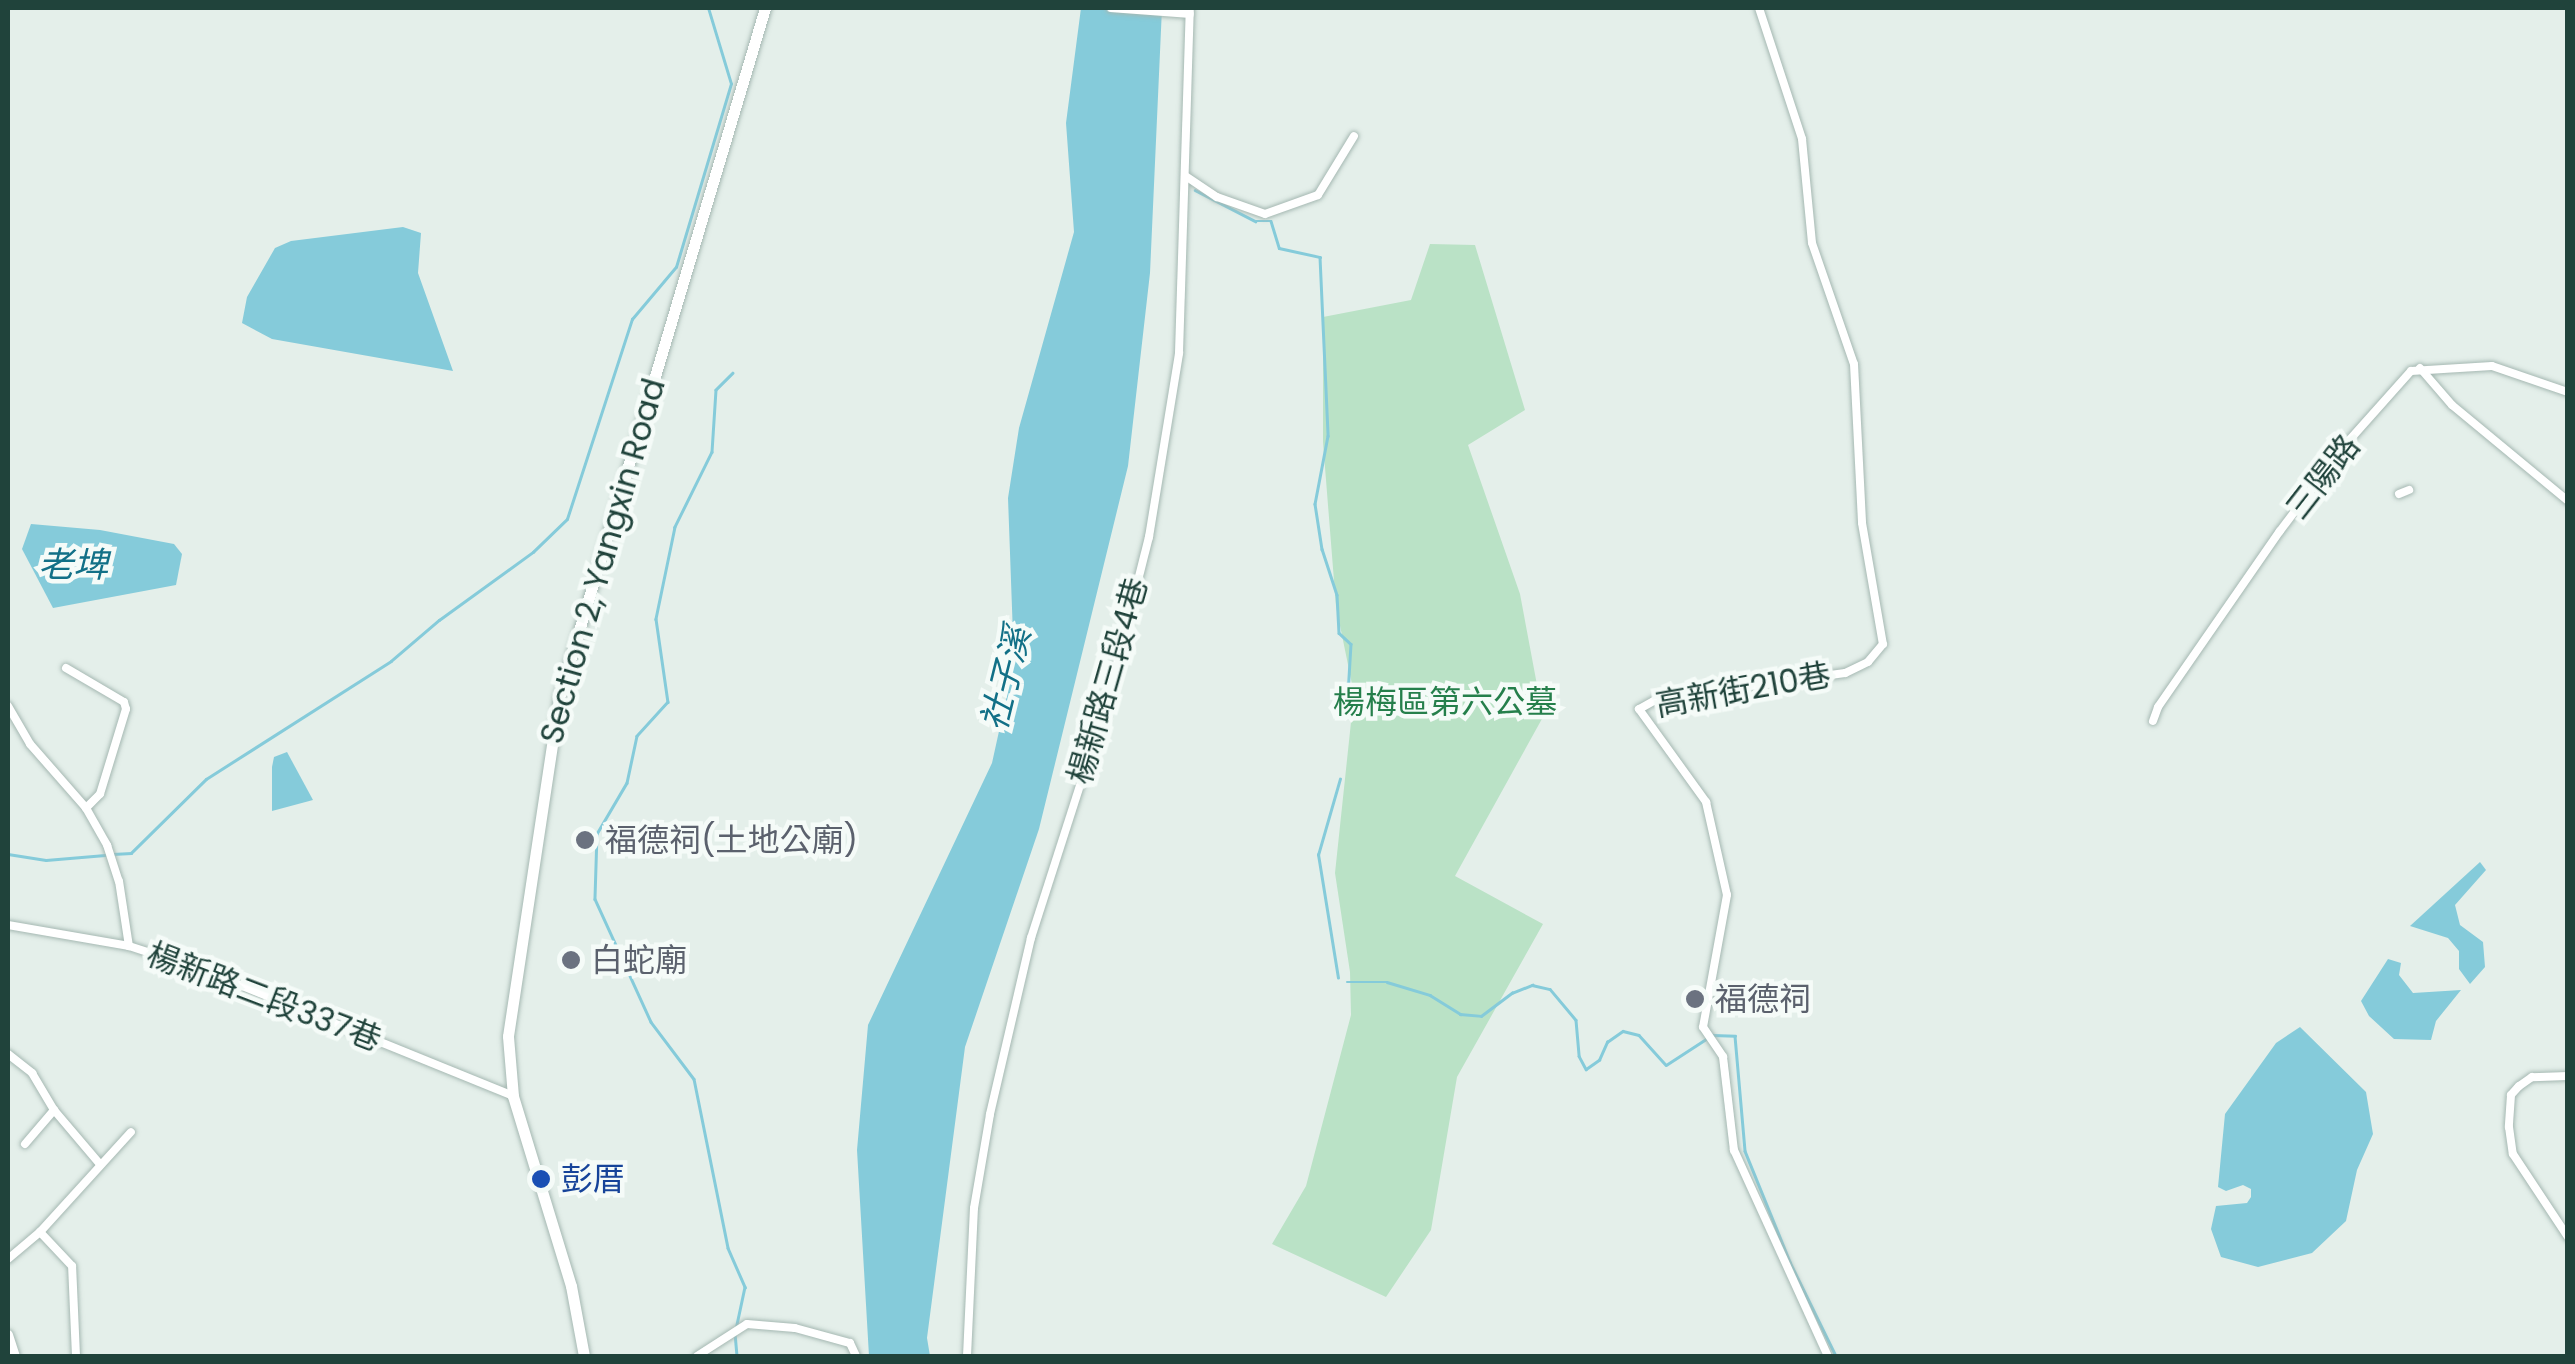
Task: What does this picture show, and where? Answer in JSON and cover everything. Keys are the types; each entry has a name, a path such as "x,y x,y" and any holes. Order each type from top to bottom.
{"main road":[{"name":"Section 2, Yangxin Road","path":"584,1356 571,1286 513,1096 508,1036 560,694 765,8"}],"street":[{"name":"楊新路三段4巷","path":"967,1356 974,1208 990,1114 1030,938 1114,677 1149,537 1179,353 1190,11 1172,14 1111,8"},
{"name":"高新街210巷","path":"1759,8 1802,139 1812,243 1854,364 1862,523 1883,644 1868,662 1846,673 1659,698 1640,708 1706,802 1727,895 1704,1027 1724,1057 1734,1150 1828,1356"},
{"path":"1187,177 1217,196 1264,214 1318,195 1354,136"},
{"path":"2420,368 2492,366 2568,392"},
{"path":"2420,368 2452,405 2568,500"},
{"name":"三陽路","path":"2153,721 2158,707 2247,578 2345,445 2411,371 2420,368"},
{"path":"66,668 124,702 126,710 100,794 86,808"},
{"path":"8,706 30,744 86,808 107,845 119,882 129,946"},
{"name":"楊新路二段337巷","path":"8,925 129,946 277,996 513,1096"},
{"path":"8,1054 32,1073 54,1110 99,1163"},
{"path":"2568,1076 2532,1077 2519,1086 2511,1095 2509,1126 2513,1154 2568,1237"},
{"path":"25,1144 54,1110"},
{"path":"8,1259 40,1232 131,1132"},
{"path":"40,1232 72,1266 76,1356"},
{"path":"697,1356 746,1324 795,1328 850,1343 856,1356"},
{"path":"8,1335 15,1356"}],"green space":[{"name":"楊梅區第六公墓","path":"1430,244 1475,245 1525,410 1468,445 1520,594 1543,717 1455,876 1543,924 1457,1077 1431,1230 1386,1297 1272,1244 1306,1186 1351,1015 1350,972 1335,873 1354,694 1336,606 1323,442 1323,317 1411,300"}],"water":[{"path":"1081,8 1162,8 1150,273 1128,466 1039,829 965,1047 927,1338 930,1356 869,1356 857,1150 868,1025 992,763 1014,663 1008,498 1019,428 1074,232 1066,123"},
{"path":"403,227 421,233 418,273 453,371 272,339 242,323 247,297 275,248 291,241"},
{"name":"老埤","path":"31,524 100,530 174,544 182,554 176,585 53,608 22,549"},
{"path":"287,752 313,800 272,811 274,757"},
{"path":"2480,862 2486,870 2455,905 2460,925 2483,942 2485,967 2470,984 2459,969 2459,951 2448,938 2410,926"},
{"path":"2388,959 2401,963 2399,975 2413,993 2461,990 2436,1021 2431,1040 2394,1039 2369,1016 2361,1001"},
{"path":"2300,1027 2366,1092 2373,1134 2357,1170 2346,1221 2312,1253 2258,1267 2221,1257 2211,1229 2216,1206 2247,1203 2251,1197 2251,1189 2243,1185 2226,1191 2218,1187 2225,1114 2276,1043"}],"waterway":[{"path":"113,854 131,853 206,779 391,661 439,620 533,552 567,519 632,319 676,267 731,84 708,8"},
{"path":"1195,190 1255,221 1271,221 1279,248 1320,257 1328,436 1315,504 1322,549 1337,595 1339,633 1351,644 1347,712"},
{"name":"社子溪","path":"733,373 716,390 712,452 675,527 656,619 668,702 637,736 627,783 597,834 595,899 651,1022 694,1079 728,1248 745,1287 737,1326"},
{"path":"1338,978 1318,855 1340,779"},
{"path":"8,854 46,860 105,855"},
{"path":"1347,982 1387,982 1430,995 1460,1014 1481,1016 1512,993 1532,985 1550,989 1576,1020 1579,1056 1586,1069 1599,1060 1607,1042 1623,1031 1639,1035 1666,1065 1712,1035 1735,1036 1745,1151 1790,1262 1836,1356"},
{"name":"社子溪","path":"735,1333 737,1356"}],"place":[{"name":"福德祠(土地公廟)","path":"585,840"},
{"name":"白蛇廟","path":"571,960"},
{"name":"福德祠","path":"1695,999"},
{"name":"彭厝","path":"541,1179"}]}
